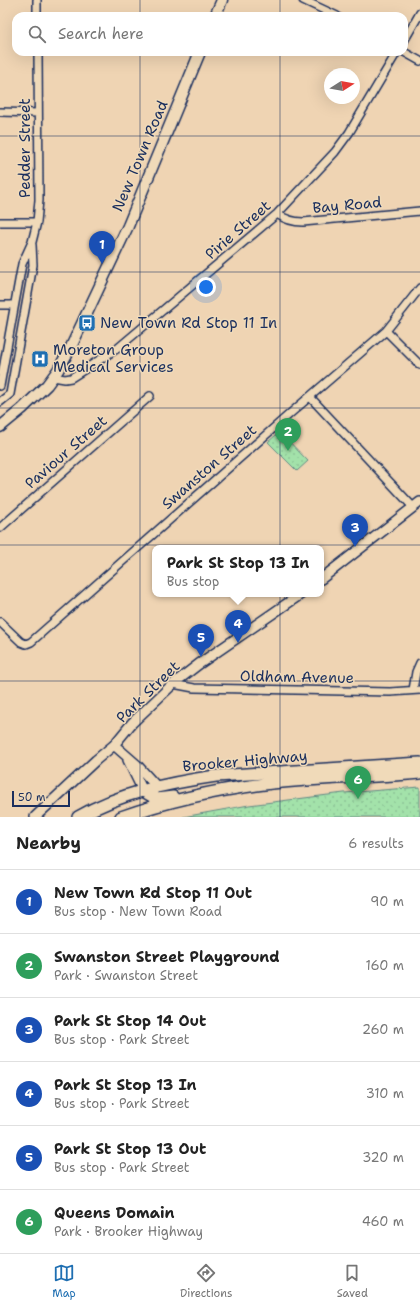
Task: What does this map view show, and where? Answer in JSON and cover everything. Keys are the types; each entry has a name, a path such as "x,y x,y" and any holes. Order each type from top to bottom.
{"highway":[{"name":"Brooker Highway","path":"78,817 122,797 188,780 216,776 420,763"},
{"name":"Brooker Highway","path":"121,817 134,812 202,796 273,783 420,773"},
{"path":"143,791 157,798 190,794 202,796"}],"main road":[{"path":"217,12 222,0"},
{"name":"New Town Road","path":"0,427 30,402 53,377 71,347 116,253 198,56"}],"street":[{"path":"37,0 37,12"},
{"path":"303,0 328,12"},
{"path":"408,34 420,13"},
{"path":"408,54 420,61"},
{"name":"Pedder Street","path":"0,386 22,264 32,242 37,222 39,200 38,56"},
{"name":"Pirie Street","path":"53,377 62,379 71,378 118,348 278,214 334,152 349,133 395,56"},
{"path":"0,112 38,113"},
{"name":"Bay Road","path":"278,214 284,219 293,222 303,222 420,211"},
{"path":"0,222 37,222"},
{"name":"Pedder Street","path":"0,402 10,394 33,265 32,242"},
{"name":"Swanston Street","path":"0,622 21,642 26,644 31,642 293,410 386,331 420,288"},
{"path":"0,305 14,305"},
{"path":"386,331 420,365"},
{"name":"Paviour Street","path":"0,528 150,396"},
{"path":"310,397 417,504 324,577"},
{"name":"Park Street","path":"35,817 114,745 132,724 173,684 199,664 298,597"},
{"path":"417,690 414,681 417,668 420,663"},
{"path":"414,681 420,675"},
{"name":"Oldham Avenue","path":"173,684 194,688 390,692 417,690"},
{"name":"Park Street","path":"114,745 157,787"},
{"name":"Park Street","path":"126,757 143,791"},
{"path":"122,797 131,791 134,786 134,772"}],"green space":[{"path":"279,431 308,461 297,471 268,442 276,435 279,435"},
{"path":"420,787 420,817 183,817 249,805 344,793"}],"place":[{"name":"New Town Rd Stop 11 Out","path":"102,264"},
{"name":"New Town Rd Stop 11 In","path":"87,323"},
{"name":"Moreton Group Medical Services","path":"40,359"},
{"name":"Swanston Street Playground","path":"288,451"},
{"name":"Park St Stop 14 Out","path":"355,547"},
{"name":"Park St Stop 13 In","path":"238,643"},
{"name":"Park St Stop 13 Out","path":"201,657"},
{"name":"Queens Domain","path":"358,799"}]}
